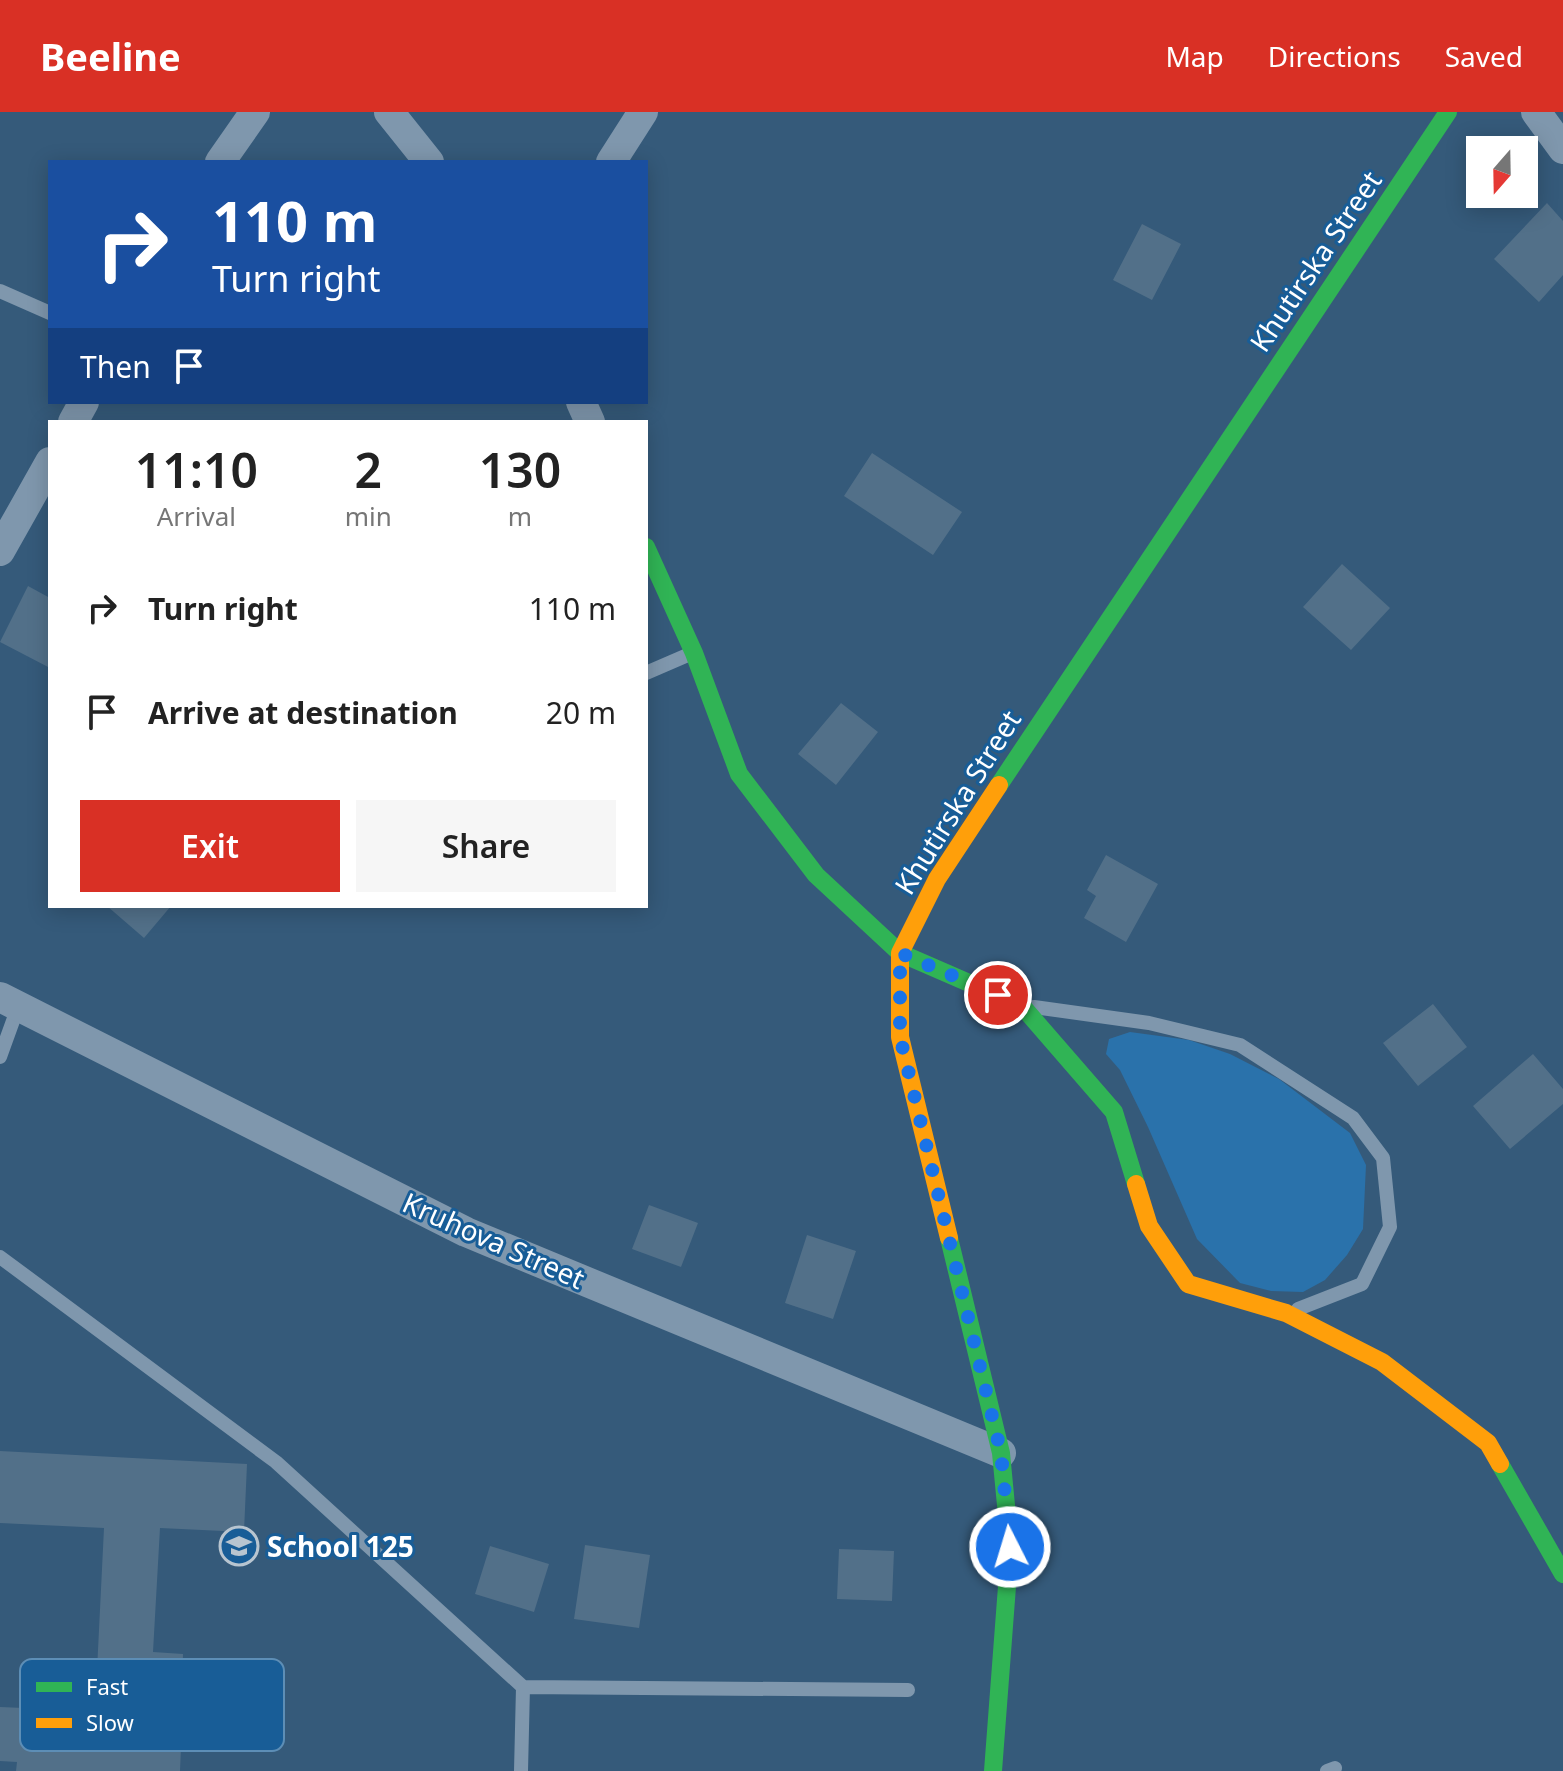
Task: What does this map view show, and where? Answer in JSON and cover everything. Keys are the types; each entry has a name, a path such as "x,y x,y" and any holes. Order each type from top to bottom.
{"main road":[{"name":"Khutirska Street","path":"993,1771 1010,1547 1001,1453 900,1037 900,953 937,879 1448,112"},
{"path":"648,551 694,653 739,774 816,875 900,953 1022,1006 1114,1112 1149,1226 1188,1284 1286,1313 1382,1362 1488,1443 1563,1574"}],"street":[{"path":"221,160 255,112"},
{"path":"389,112 427,160"},
{"path":"612,160 643,112"},
{"path":"1536,112 1563,149"},
{"path":"0,551 48,466"},
{"name":"Kruhova Street","path":"9,1002 466,1232 1001,1453"}],"lane":[{"path":"0,291 48,312"},
{"path":"648,672 694,653"},
{"path":"0,1057 9,1002"},
{"path":"1022,1006 1149,1023 1240,1045 1353,1118 1383,1158 1390,1227 1362,1284 1286,1313"},
{"path":"0,1257 276,1462 523,1687 908,1690"},
{"path":"521,1771 523,1687"}],"shaded area":[{"path":"1130,1032 1189,1040 1230,1054 1279,1079 1350,1133 1366,1165 1363,1229 1347,1255 1325,1280 1303,1292 1271,1291 1240,1283 1197,1239 1120,1070 1106,1054 1109,1039"}],"building":[{"path":"1547,203 1563,221 1563,275 1539,302 1494,259"},
{"path":"1142,224 1181,244 1152,300 1113,280"},
{"path":"872,453 962,512 933,555 844,496"},
{"path":"1342,564 1390,608 1351,650 1303,607"},
{"path":"28,586 48,597 48,667 0,642"},
{"path":"841,703 878,732 836,785 798,754"},
{"path":"1106,855 1158,884 1126,942 1084,918 1096,896 1087,890"},
{"path":"109,908 169,908 144,938"},
{"path":"1433,1004 1467,1047 1418,1086 1383,1043"},
{"path":"1533,1054 1563,1089 1563,1104 1510,1149 1473,1106"},
{"path":"649,1205 698,1223 681,1267 632,1249"},
{"path":"807,1235 856,1251 833,1319 785,1303"},
{"path":"0,1451 247,1464 244,1532 160,1528 153,1652 183,1654 183,1659 98,1659 104,1528 0,1523"},
{"path":"585,1545 650,1555 639,1628 574,1619"},
{"path":"490,1546 549,1564 534,1612 475,1594"},
{"path":"839,1549 894,1551 892,1601 837,1599"},
{"path":"0,1707 20,1708 20,1751 181,1751 180,1771 16,1771 17,1762 0,1761"}],"traffic: fast":[{"path":"999,785 1448,112"},
{"path":"648,551 694,653 739,774 816,875 900,953 1022,1006 1114,1112 1136,1184"},
{"path":"949,1238 1001,1453 1010,1547 993,1771"},
{"path":"1500,1464 1563,1574"}],"traffic: slow":[{"path":"949,1238 900,1037 900,953 937,879 999,785"},
{"path":"1136,1184 1149,1226 1188,1284 1286,1313 1382,1362 1488,1443 1500,1464"}],"place":[{"name":"School 125","path":"239,1546"}],"route":[{"path":"998,995 900,953 900,1037 1001,1453 1010,1547"}]}
